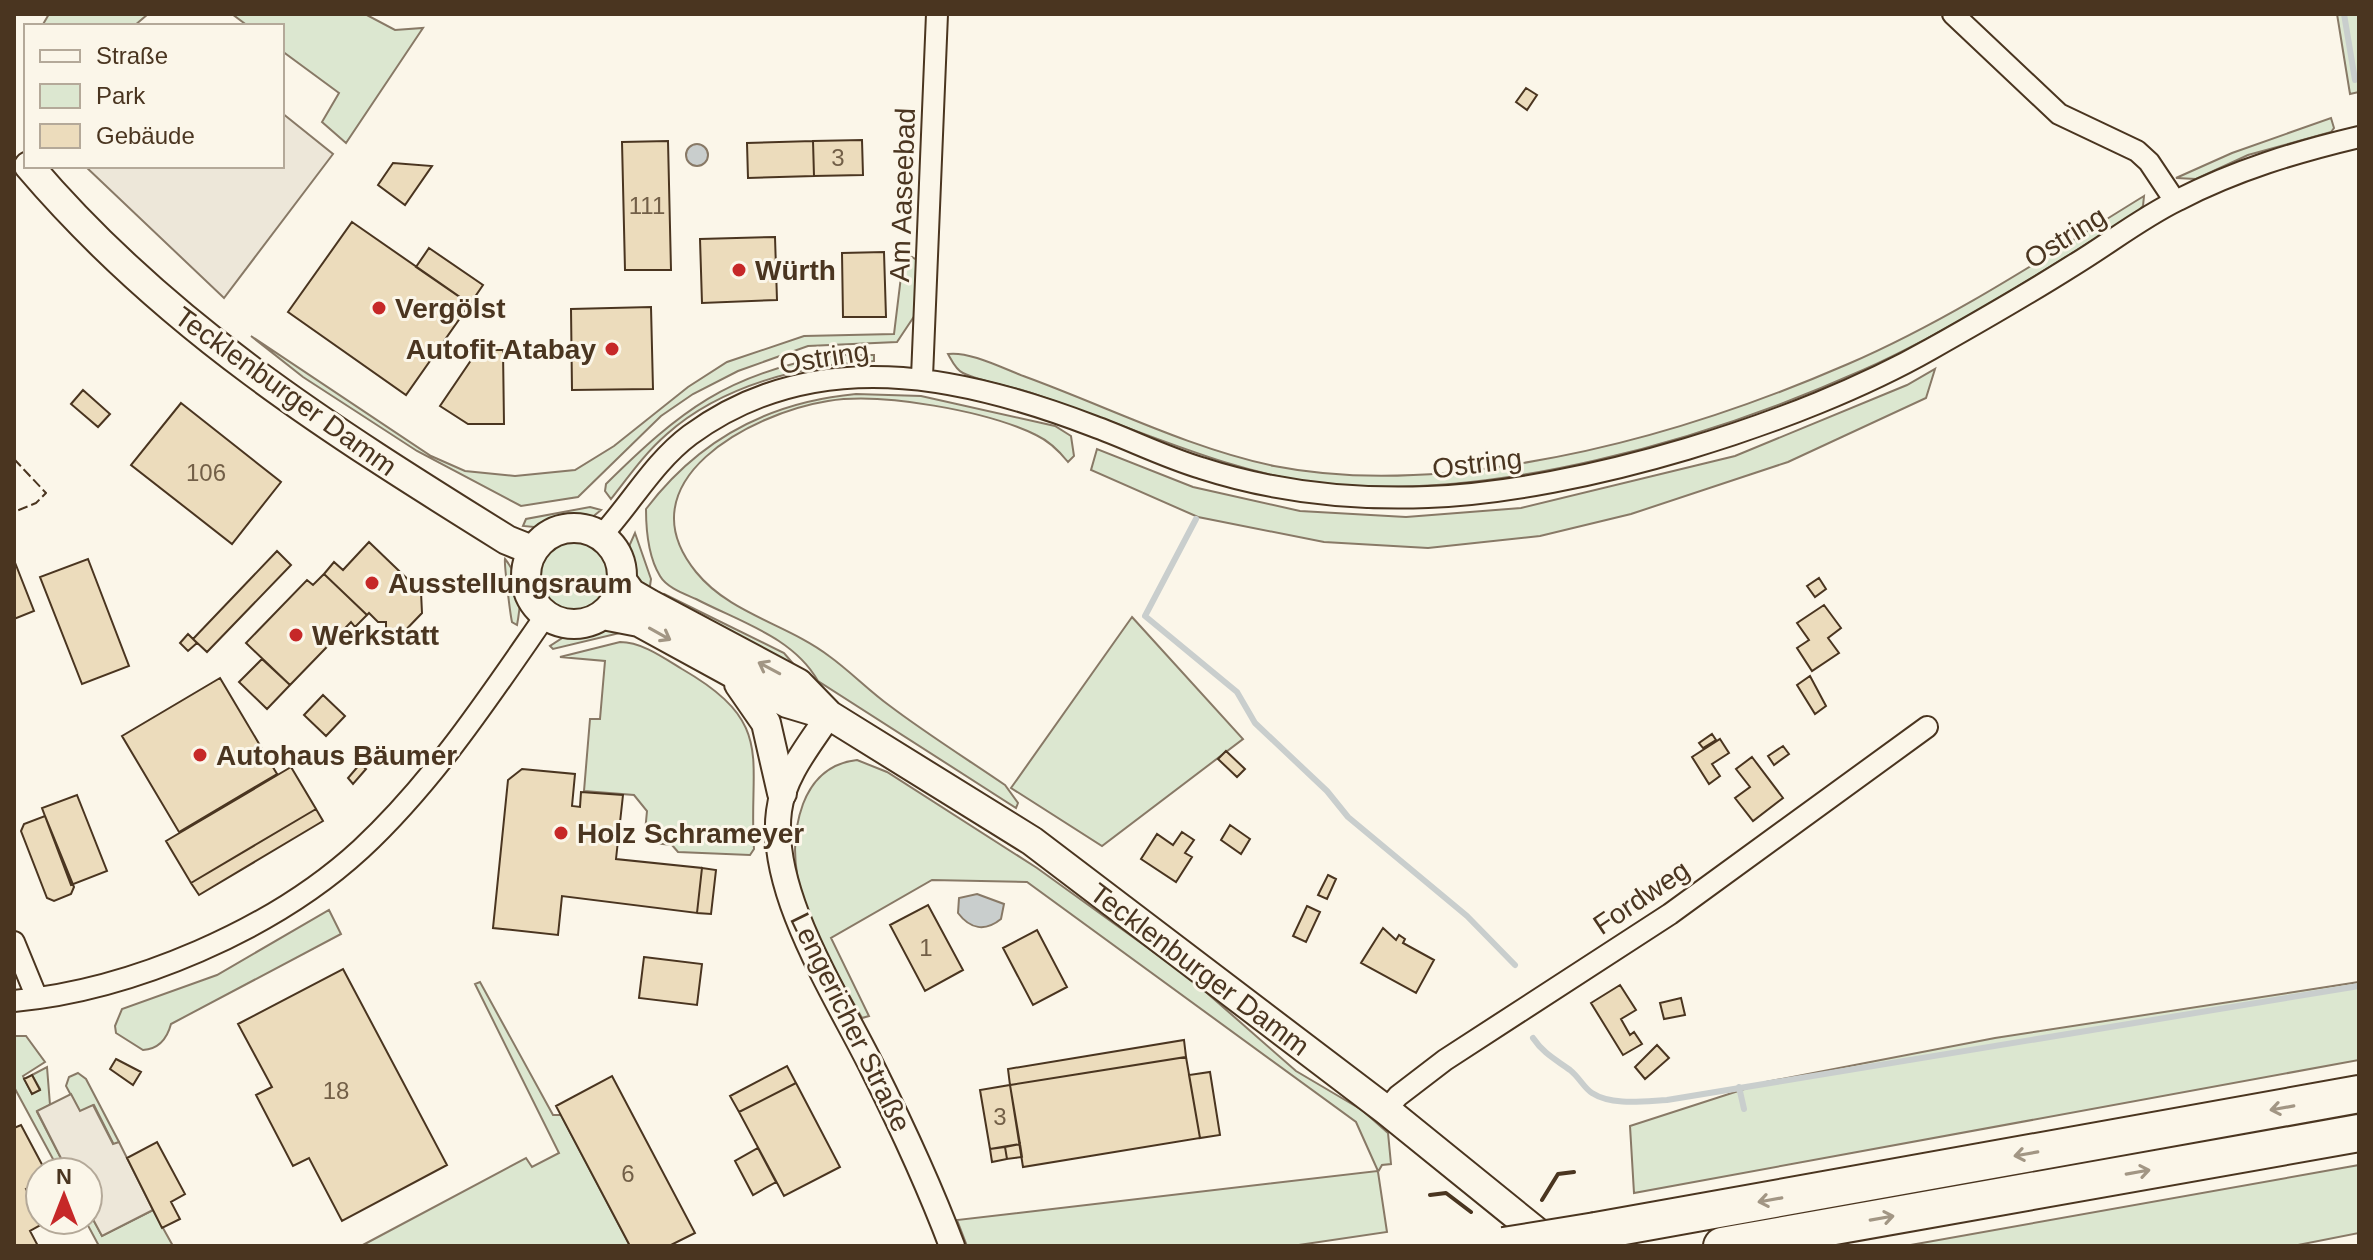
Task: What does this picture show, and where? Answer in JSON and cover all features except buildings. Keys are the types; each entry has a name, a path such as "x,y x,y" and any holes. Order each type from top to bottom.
{"highway":[{"path":"1504,1246 2359,1094"},
{"path":"1722,1246 2359,1133"}],"main road":[{"name":"Tecklenburger Damm","path":"32,168 121,266 216,347 339,435 507,540 532,550"},
{"path":"588,529 602,535 619,556 623,582 612,606 603,615 574,625 546,615 528,592 525,578 532,550 557,530 588,529"},
{"name":"Tecklenburger Damm","path":"623,582 631,593 650,604 798,683 829,715 1032,841 1386,1110 1554,1246"},
{"name":"Tecklenburger Damm","path":"603,615 639,622 787,703 829,715"},
{"name":"Lengericher Straße","path":"714,663 742,686 762,711 774,743 782,793"}],"street":[{"name":"Am Aaseebad","path":"922,377 937,14"},
{"path":"1953,14 2059,114 2137,151 2149,162 2175,201"},
{"name":"Ostring","path":"602,535 659,462 688,436 726,411 758,397 832,378 922,377 975,388 1088,424 1197,467 1311,495 1432,497 1557,481 1680,450 1816,403 1925,352 2175,201 2254,166 2359,137"},
{"path":"14,1001 112,983 190,956 307,892 360,850 405,804 481,712 546,615"},
{"name":"Lengericher Straße","path":"829,715 782,793 777,839 787,890 923,1170 952,1246"},
{"name":"Fordweg","path":"1386,1110 1398,1096 1445,1060 1670,914 1927,727"},
{"path":"14,942 37,998"}],"green space":[{"path":"49,14 148,14 136,24 43,24"},
{"path":"232,14 365,14 395,30 423,28 346,143 322,122 339,93 284,52 284,24 245,24"},
{"path":"2337,14 2359,14 2359,92 2350,94"},
{"path":"2331,118 2334,128 2331,132 2248,155 2196,179 2176,178 2232,153"},
{"path":"2144,196 2143,206 2135,214 1967,316 1863,370 1802,396 1667,442 1596,460 1453,484 1384,487 1317,483 1264,473 1212,458 1036,394 970,376 958,370 948,354 987,361 1180,438 1274,466 1365,476 1426,475 1487,468 1644,437 1808,381 1887,346 1962,307"},
{"path":"904,252 920,262 917,312 897,342 808,346 738,371 693,394 661,416 578,497 521,506 417,451 303,377 251,336 431,456 465,471 515,476 575,470 614,446 688,387 727,362 804,336 894,334"},
{"path":"833,355 874,355 874,361 792,373 738,390 713,402 659,441 611,499 605,491 606,484 658,435 708,399 763,373"},
{"path":"1935,369 1926,398 1788,462 1631,514 1540,536 1428,548 1324,542 1198,517 1091,470 1097,449 1193,487 1300,511 1406,517 1521,508 1735,456 1907,385"},
{"path":"856,394 921,396 1055,426 1071,436 1074,456 1068,462 1054,447 1036,435 963,411 905,401 828,401 765,420 733,436 706,457 685,481 675,509 677,539 696,572 725,598 829,656 882,700 1005,785 1018,803 1016,808 818,681 795,653 780,642 672,587 660,576 653,561 646,509 689,463 738,428 765,415 824,398"},
{"path":"590,507 601,510 590,519 560,522 545,528 523,526 526,519"},
{"path":"635,533 651,579 649,593 640,586 626,553"},
{"path":"581,542 602,557 608,576 606,589 598,600 581,610 567,610 550,600 542,589 540,569 550,552 561,544"},
{"path":"505,559 515,575 519,590 517,625 512,622"},
{"path":"664,594 784,653 796,667 660,601"},
{"path":"1132,617 1243,739 1102,846 1011,788"},
{"path":"606,624 624,632 553,649 550,646 567,635"},
{"path":"620,642 652,651 712,689 745,726 754,767 754,849 750,855 678,852 672,845 654,843 645,832 647,811 634,795 584,791 590,719 600,719 605,661 560,657"},
{"path":"857,760 887,772 1037,868 1191,979 1296,1071 1362,1110 1388,1133 1391,1164 1382,1165 1378,1172 1387,1232 1292,1246 967,1246 957,1220 1378,1171 1356,1122 1027,882 932,880 831,938 869,1016 862,1018 808,916 795,861 796,833 803,804 812,787 831,768"},
{"path":"329,910 341,934 171,1024 165,1039 158,1045 143,1050 116,1033 115,1026 122,1009 217,975"},
{"path":"480,982 553,1115 561,1115 630,1246 361,1246 526,1158 532,1167 559,1153 475,984"},
{"path":"2359,982 2359,1060 1634,1193 1630,1126 1766,1082 1995,1038"},
{"path":"14,1036 26,1036 45,1062 23,1076 32,1094 40,1089 32,1075 47,1067 50,1105 37,1112 60,1156 51,1156 14,1087"},
{"path":"78,1073 86,1079 119,1142 114,1145 94,1105 80,1112 66,1086 69,1077"},
{"path":"2359,1165 2359,1233 2293,1246 1905,1246"},
{"path":"153,1210 173,1246 99,1246 94,1236 104,1236"}],"shaded area":[{"path":"284,115 333,154 224,298 87,168 284,168"},
{"path":"697,144 705,147 708,155 705,163 697,166 689,163 686,155 689,147"},
{"path":"977,894 1004,904 1001,919 989,926 978,927 958,913 959,898"},
{"path":"71,1094 80,1111 93,1105 113,1144 119,1142 153,1210 104,1235 104,1156 60,1156 37,1111"}],"waterway":[{"path":"2344,14 2355,80"},
{"path":"1196,519 1145,616 1237,692 1255,723 1327,791 1348,817 1467,916 1515,965"},
{"path":"1533,1038 1586,1088 1600,1097 1619,1101 1667,1100 2359,986"},
{"path":"1739,1087 1744,1109"}],"fence":[{"path":"14,459 46,493 36,503 14,512"}],"wall":[{"path":"1542,1200 1558,1174 1574,1172"},
{"path":"1430,1195 1446,1193 1471,1212"}],"place":[{"name":"Würth","path":"739,270"},
{"name":"Vergölst","path":"379,308"},
{"name":"Autofit Atabay","path":"612,349"},
{"name":"Ausstellungsraum","path":"372,583"},
{"name":"Werkstatt","path":"296,635"},
{"name":"Autohaus Bäumer","path":"200,755"},
{"name":"Holz Schrameyer","path":"561,833"}]}
